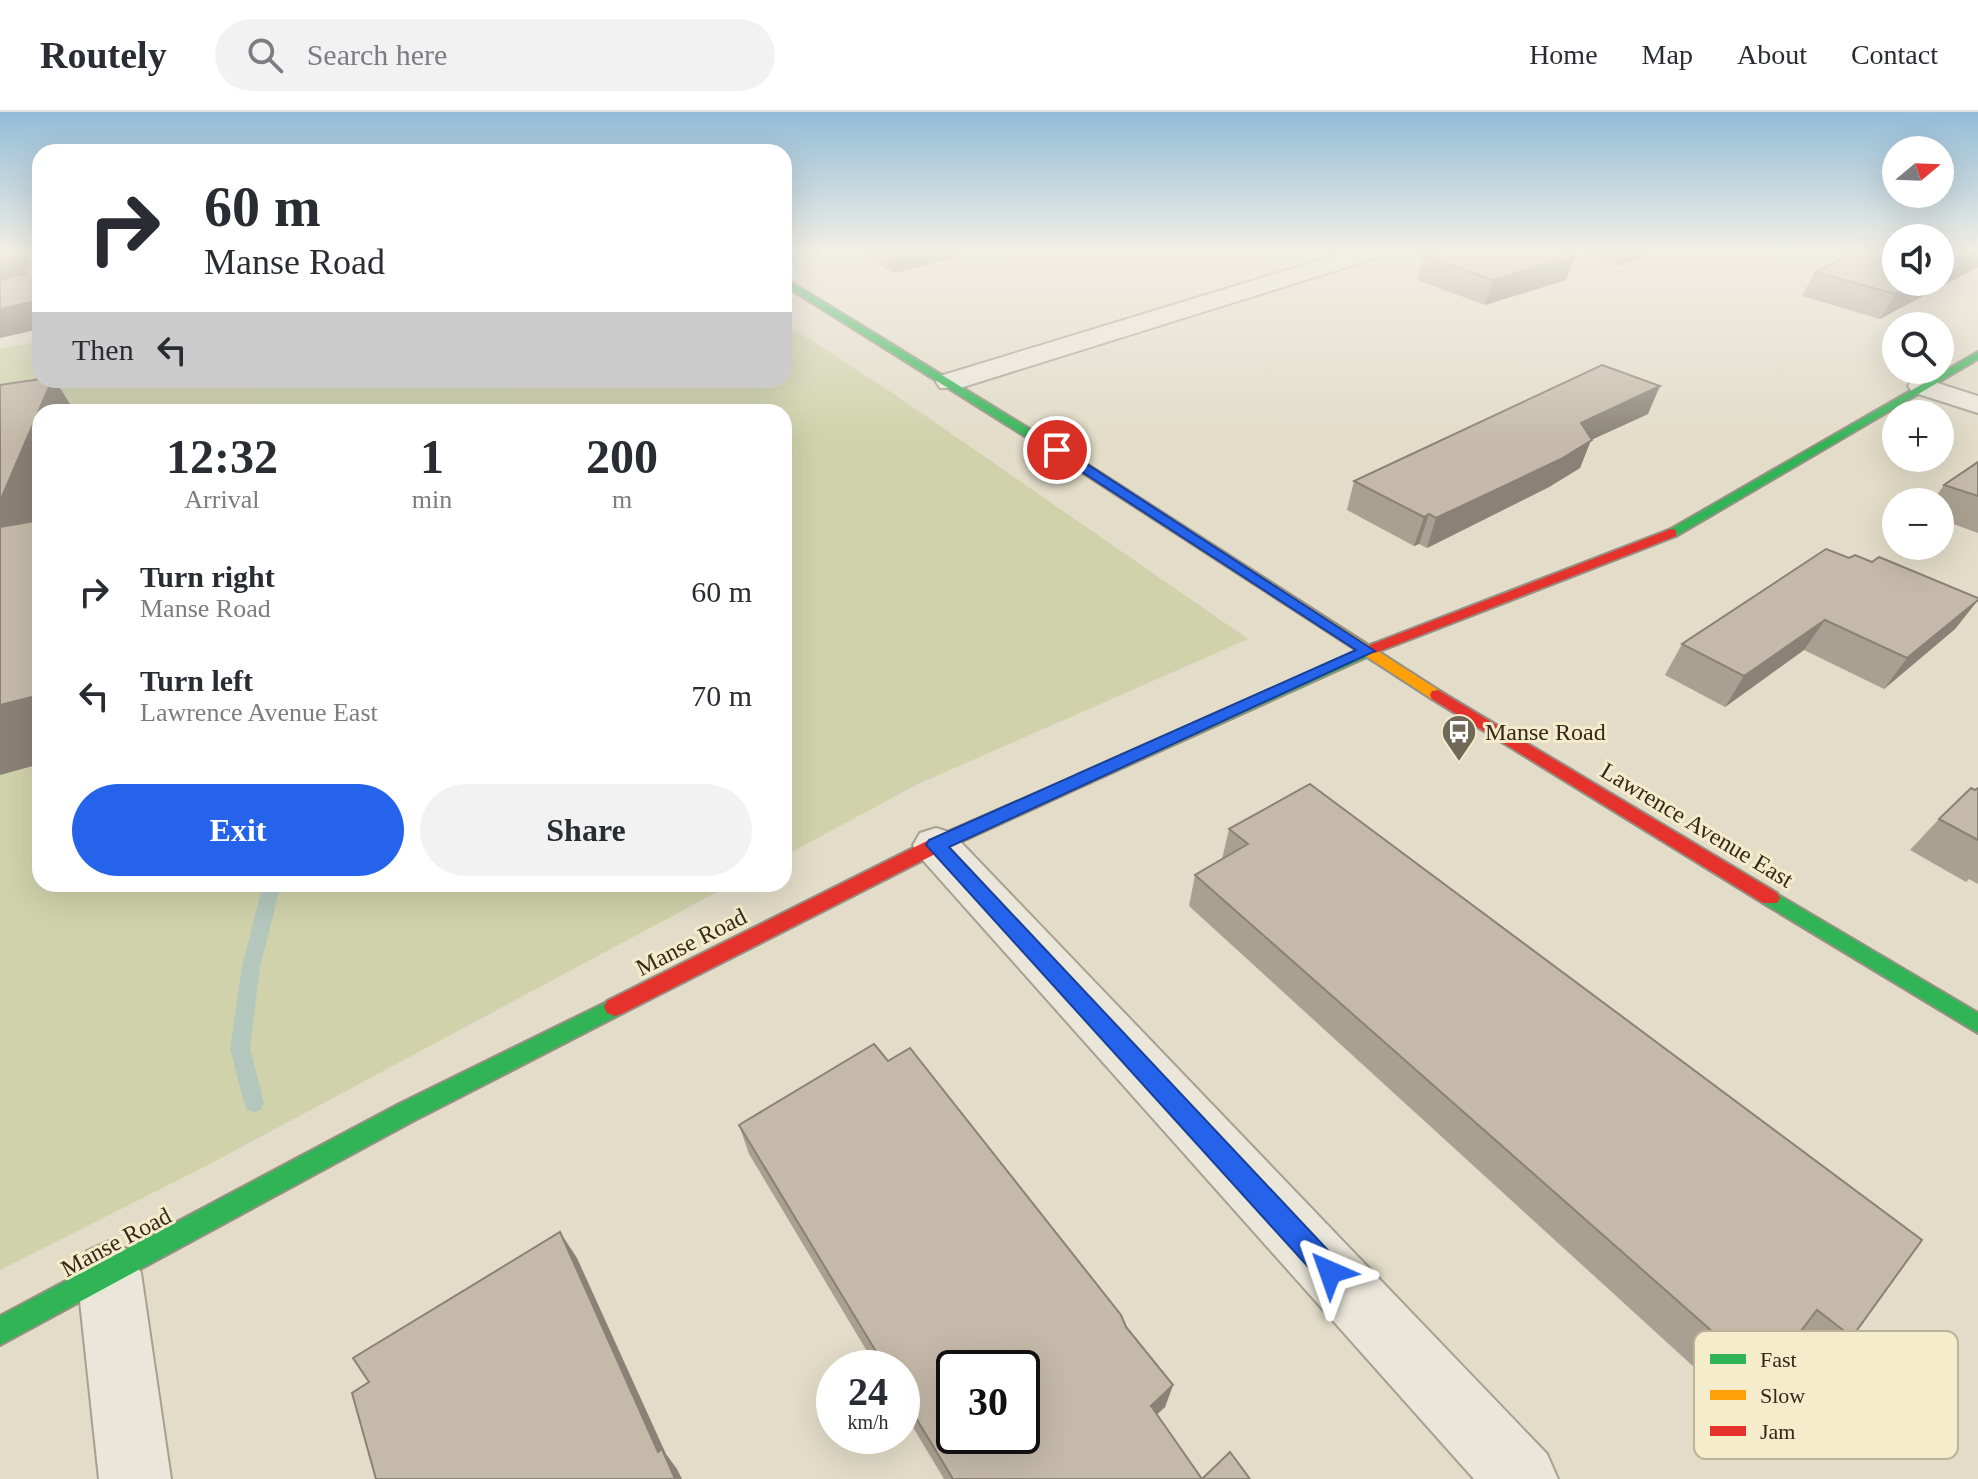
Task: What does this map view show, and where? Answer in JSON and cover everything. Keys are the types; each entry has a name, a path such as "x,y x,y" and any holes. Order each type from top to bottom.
{"street":[{"name":"Lawrence Avenue East","path":"840,315 950,382 1367,651 1978,1024"},
{"path":"950,382 1168,315"},
{"name":"Manse Road","path":"0,1331 407,1112 936,845 1367,651 1668,535 1978,355"},
{"path":"1922,386 1978,405"},
{"path":"936,845 1522,1479"},
{"path":"109,1273 135,1479"}],"green space":[{"path":"792,328 894,394 1248,639 918,784 792,852 792,404 32,404 32,892 717,892 204,1167 0,1270 0,349 32,343 32,388 792,388"}],"building":[{"path":"1602,365 1660,386 1581,423 1592,440 1561,459 1436,518 1429,514 1424,517 1354,481"},
{"path":"32,380 32,388 49,388 42,404 32,404 32,427 0,501 0,385"},
{"path":"1978,462 1978,496 1944,485"},
{"path":"32,521 32,697 0,705 0,527"},
{"path":"1826,549 1849,558 1855,555 1872,562 1879,557 1978,598 1907,658 1825,620 1744,676 1682,644"},
{"path":"1310,784 1922,1240 1856,1331 1844,1331 1817,1310 1801,1331 1712,1331 1195,875 1248,844 1229,829"},
{"path":"1971,788 1978,788 1978,840 1939,819"},
{"path":"874,1044 888,1061 910,1048 1121,1315 1126,1327 1173,1385 1151,1406 1202,1479 953,1479 938,1454 1040,1454 1040,1350 936,1350 936,1451 920,1425 920,1350 875,1350 739,1125"},
{"path":"560,1232 658,1452 662,1449 675,1479 376,1479 352,1393 369,1382 353,1358"},
{"path":"1230,1452 1250,1479 1202,1479"}],"waterway":[{"path":"254,1103 240,1048 251,967 270,892"}],"traffic: fast":[{"path":"838,315 1081,466"},
{"path":"1671,533 1978,355"},
{"path":"1083,779 1375,648"},
{"path":"1770,898 1978,1024"},
{"path":"0,1331 407,1112 615,1007"}],"traffic: slow":[{"path":"1081,466 1438,695"}],"traffic: jam":[{"path":"1375,648 1671,533"},
{"path":"1438,695 1770,898"},
{"path":"615,1007 936,845 1083,779"}],"place":[{"name":"Manse Road","path":"1459,763"}],"route":[{"path":"1057,450 1298,603 1367,651 936,845 1330,1272"}]}
